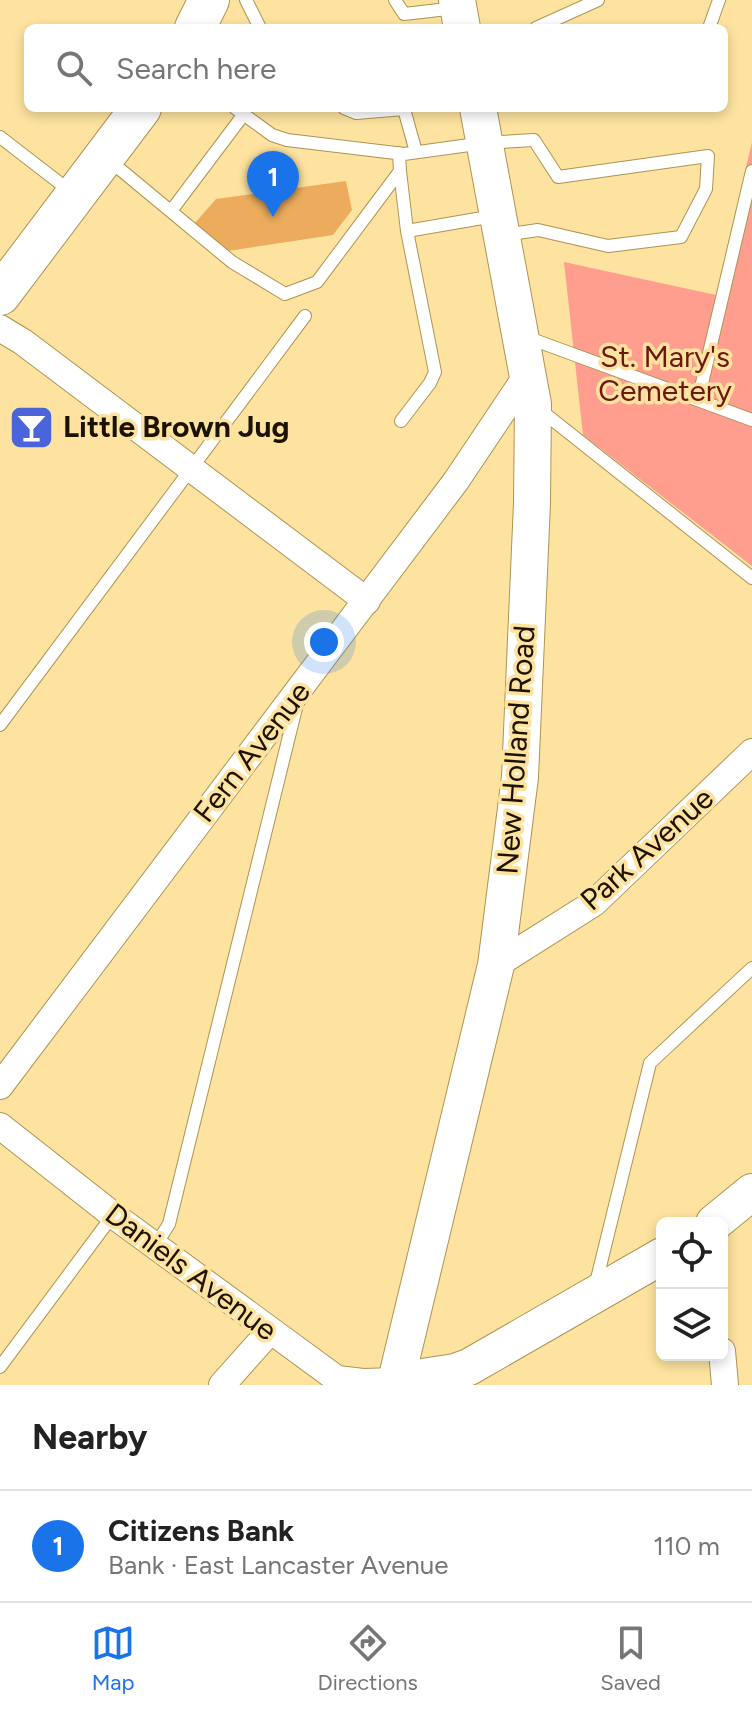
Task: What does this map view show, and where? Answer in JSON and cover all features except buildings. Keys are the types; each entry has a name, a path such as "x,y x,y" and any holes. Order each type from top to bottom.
{"main road":[{"path":"197,24 209,0"},
{"path":"0,295 138,112"},
{"name":"New Holland Road","path":"395,1383 496,965 520,777 532,503 530,390 481,125"},
{"path":"721,1217 752,1192"},
{"path":"395,1383 469,1367 656,1260"}],"street":[{"path":"0,328 23,342 367,601"},
{"name":"Fern Avenue","path":"0,1086 456,481 530,390"},
{"name":"Park Avenue","path":"496,965 594,903 752,752"},
{"name":"Daniels Avenue","path":"0,1126 113,1215 337,1379 395,1383"},
{"path":"222,1385 270,1331"},
{"path":"723,1361 725,1385"}],"lane":[{"path":"247,0 258,24"},
{"path":"395,0 404,14 459,12"},
{"path":"545,24 598,0"},
{"path":"710,24 719,0"},
{"path":"412,24 414,12"},
{"path":"171,211 239,112"},
{"path":"241,112 272,135 287,140 399,153 416,152 481,125 534,140 558,177 708,156 706,189 681,237 608,246 538,230 499,226 407,231"},
{"path":"405,112 416,152"},
{"path":"0,137 76,195"},
{"path":"399,153 407,231 435,372 401,421"},
{"path":"105,156 232,262 285,294 317,282 400,171"},
{"path":"698,400 752,171"},
{"path":"0,725 305,316"},
{"path":"519,335 752,420"},
{"path":"530,390 752,578"},
{"path":"155,1246 169,1224 301,689"},
{"path":"592,1298 650,1063 752,968"},
{"path":"0,1367 113,1215"}],"green space":[{"name":"St. Mary's Cemetery","path":"752,142 752,566 583,435 564,262 716,295"}],"place":[{"name":"Citizens Bank","path":"273,217"},
{"name":"Little Brown Jug","path":"32,427"}]}
